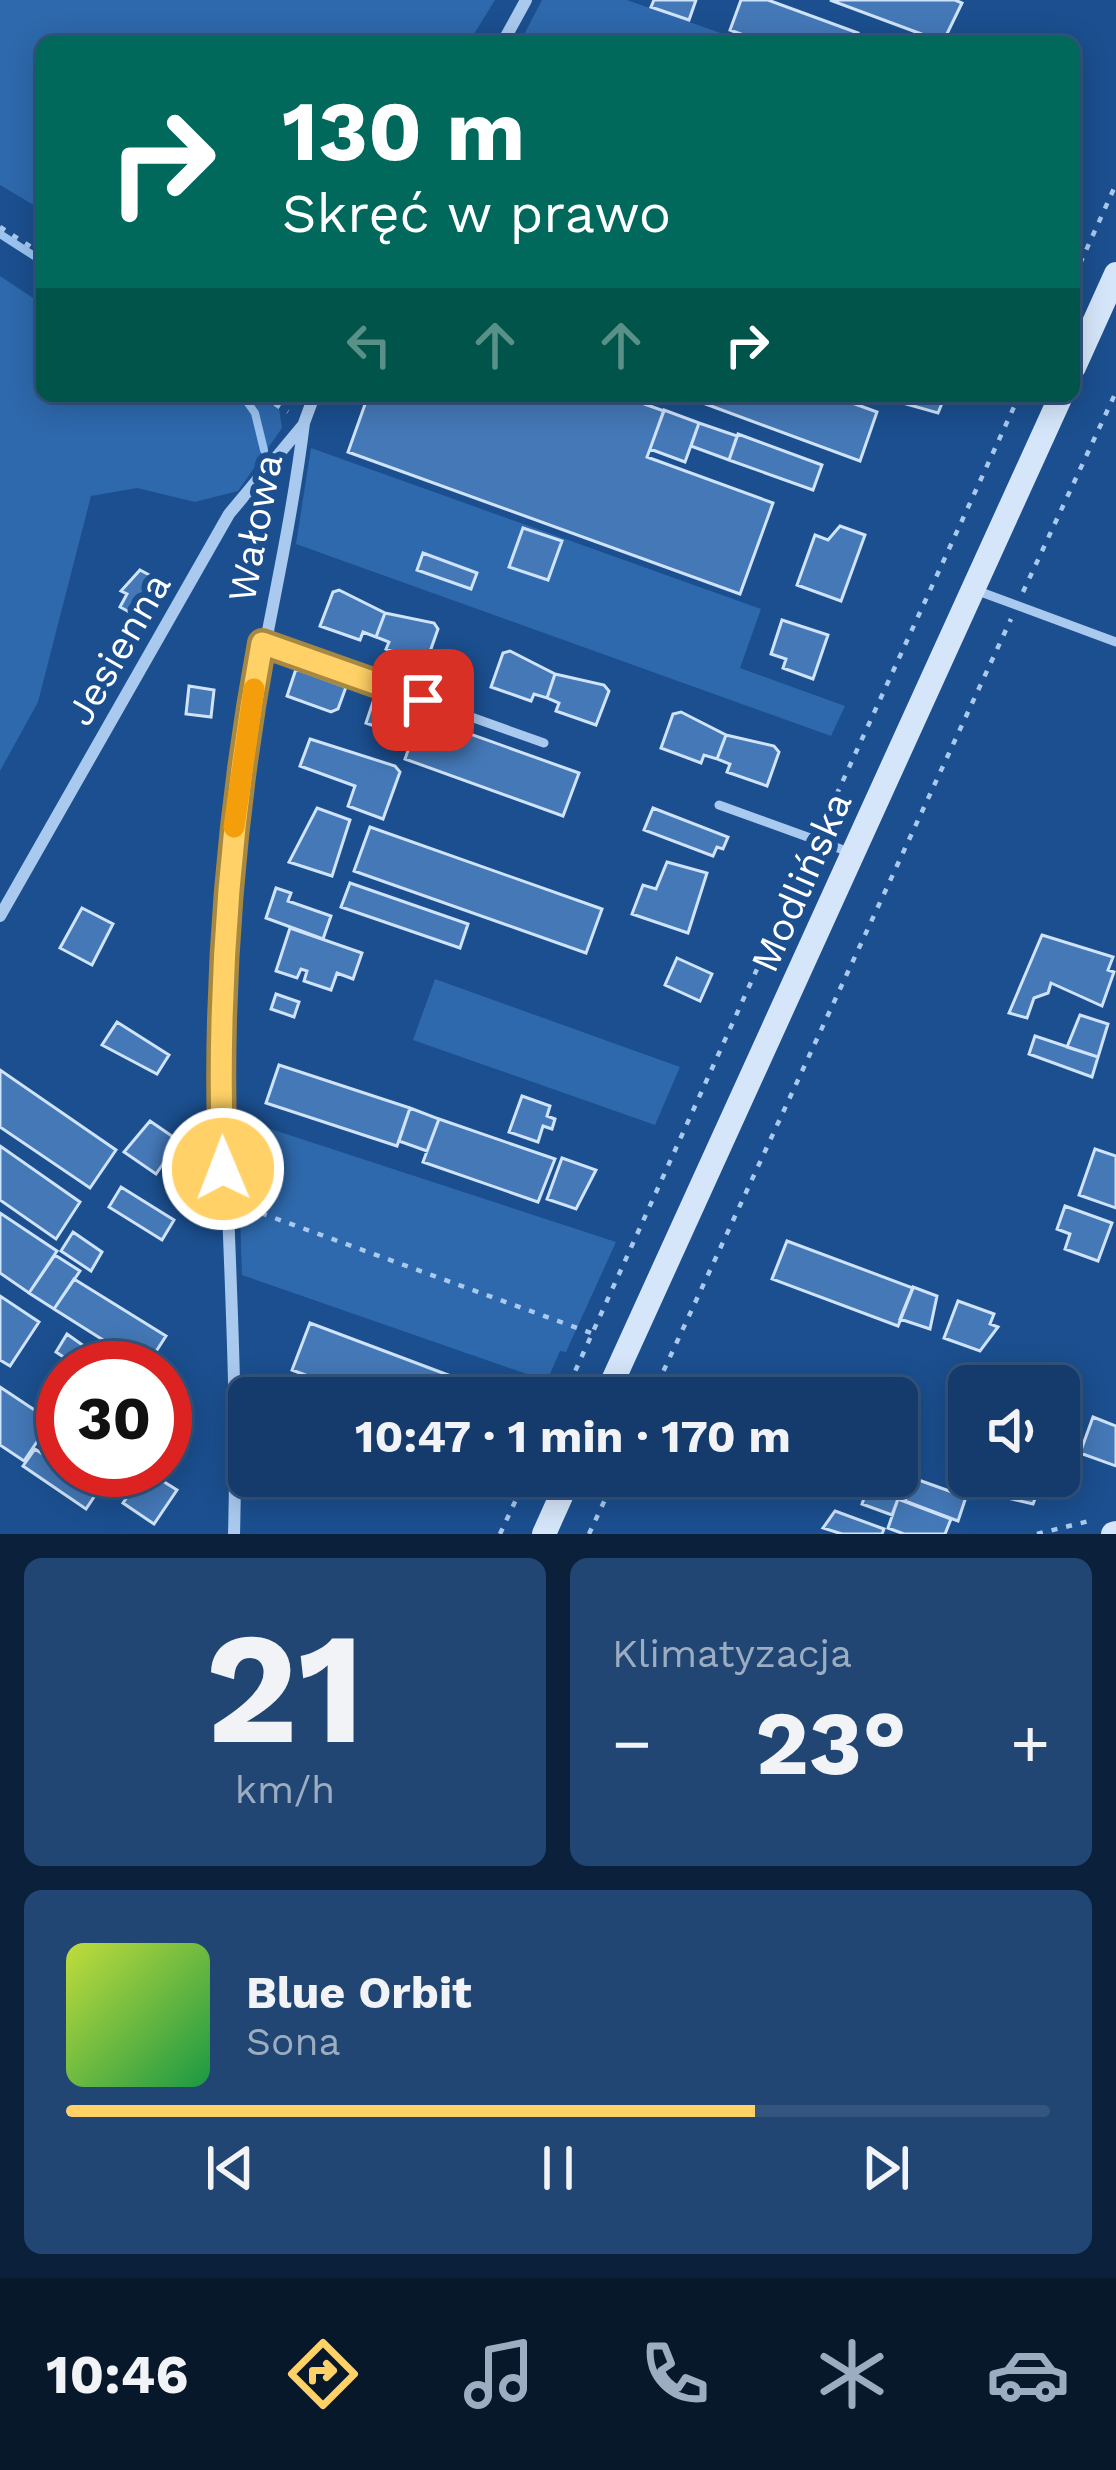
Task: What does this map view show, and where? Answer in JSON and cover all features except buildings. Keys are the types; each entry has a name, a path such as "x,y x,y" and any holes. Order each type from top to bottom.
{"main road":[{"path":"1080,354 1116,274"},
{"name":"Modlińska","path":"615,1377 1058,402"},
{"path":"544,1534 561,1497"}],"street":[{"path":"506,36 526,0"},
{"name":"Wałowa","path":"234,1534 225,1200 226,923 243,744 312,402"},
{"name":"Jesienna","path":"0,916 230,514 304,423"}],"lane":[{"path":"973,590 1116,642"},
{"path":"262,643 544,743"},
{"path":"719,805 854,854"}],"path":[{"path":"1080,264 1116,184"},
{"path":"0,227 36,250"},
{"path":"660,1377 1116,392"},
{"path":"271,402 304,423"},
{"path":"573,1377 1016,402"},
{"path":"225,1200 592,1334"},
{"path":"500,1534 517,1497"},
{"path":"589,1534 606,1497"},
{"path":"1037,1534 1108,1529"}],"shaded area":[{"path":"0,0 495,0 473,36 36,36 36,206 0,185"},
{"path":"542,0 627,0 729,36 523,36"},
{"path":"0,276 36,300 36,402 278,402 282,428 238,491 195,502 137,488 91,496 38,702 0,771"},
{"path":"311,448 761,609 740,668 845,706 831,736 296,544"},
{"path":"435,979 680,1067 655,1125 413,1040"},
{"path":"237,1118 616,1242 566,1352 560,1351 549,1377 535,1377 242,1275"}],"waterway":[{"path":"0,234 36,257"},
{"path":"247,402 255,413 264,450"}],"slow traffic":[{"path":"234,827 254,689"}],"route":[{"path":"223,1169 226,923 243,744 262,643 423,700"}]}
